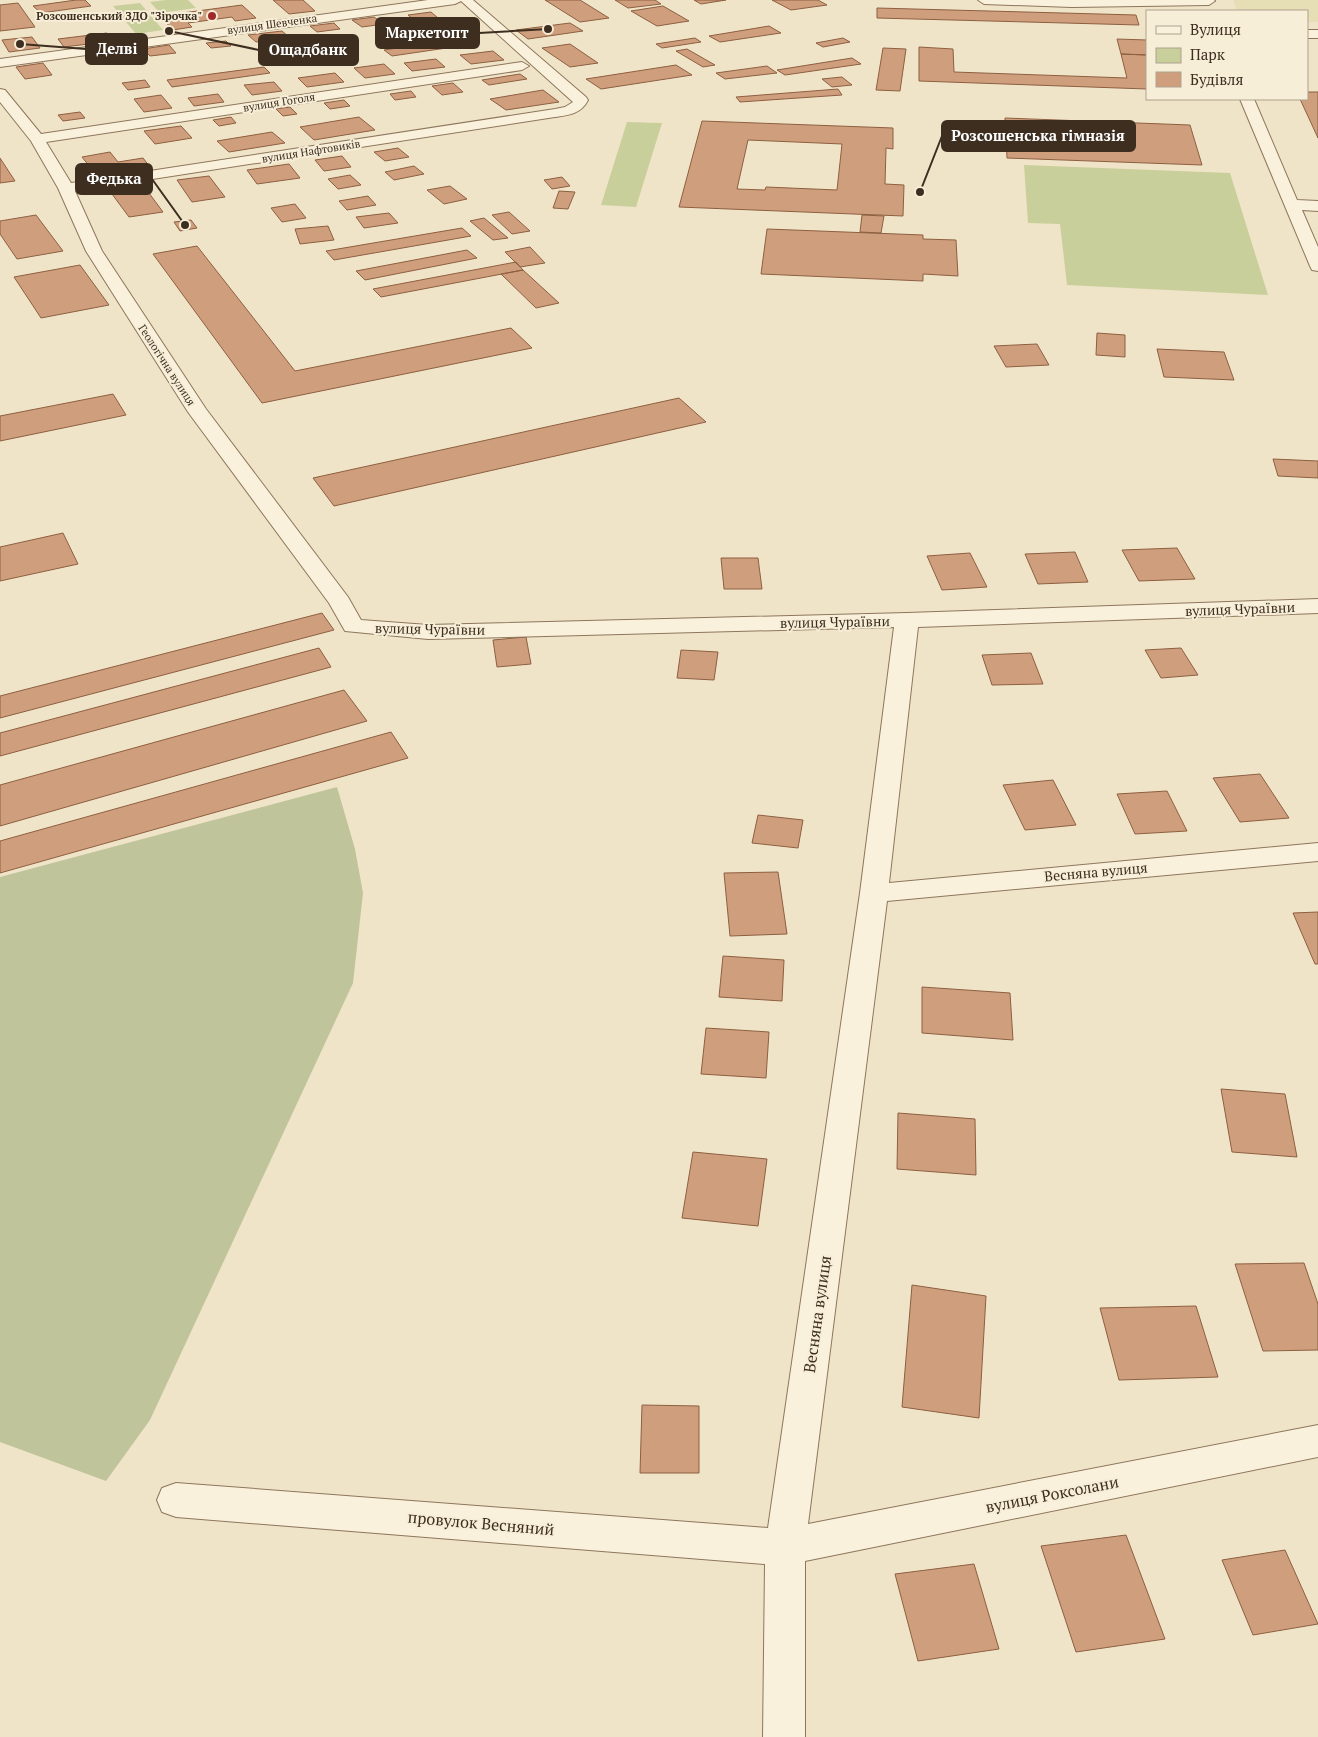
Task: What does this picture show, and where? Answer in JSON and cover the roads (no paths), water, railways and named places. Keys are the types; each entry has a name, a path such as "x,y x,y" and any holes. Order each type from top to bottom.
{"street":[{"name":"вулиця Шевченка","path":"0,63 455,0"},
{"name":"вулиця Нафтовиків","path":"66,188 556,113 578,106 581,100 466,0"},
{"path":"984,0 1210,4"},
{"name":"вулиця Гоголя","path":"37,139 522,66"},
{"name":"Геологічна вулиця","path":"0,92 37,139 66,188 94,251 192,404 340,602 353,626"},
{"path":"1247,100 1318,266"},
{"path":"1291,205 1318,206"},
{"name":"вулиця Чураївни","path":"353,626 428,632 907,620 1318,606"},
{"name":"Весняна вулиця","path":"784,1737 786,1547 874,893 907,620"},
{"name":"Весняна вулиця","path":"874,893 1318,852"},
{"name":"вулиця Роксолани","path":"786,1547 1318,1441"},
{"name":"провулок Весняний","path":"176,1500 786,1547"}],"place":[{"name":"Розсошенський ЗДО \"Зірочка\"","path":"212,16"},
{"name":"Маркетопт","path":"548,29"},
{"name":"Ощадбанк","path":"169,31"},
{"name":"Делві","path":"20,44"},
{"name":"Розсошенська гімназія","path":"920,192"},
{"name":"Федька","path":"185,225"}]}
